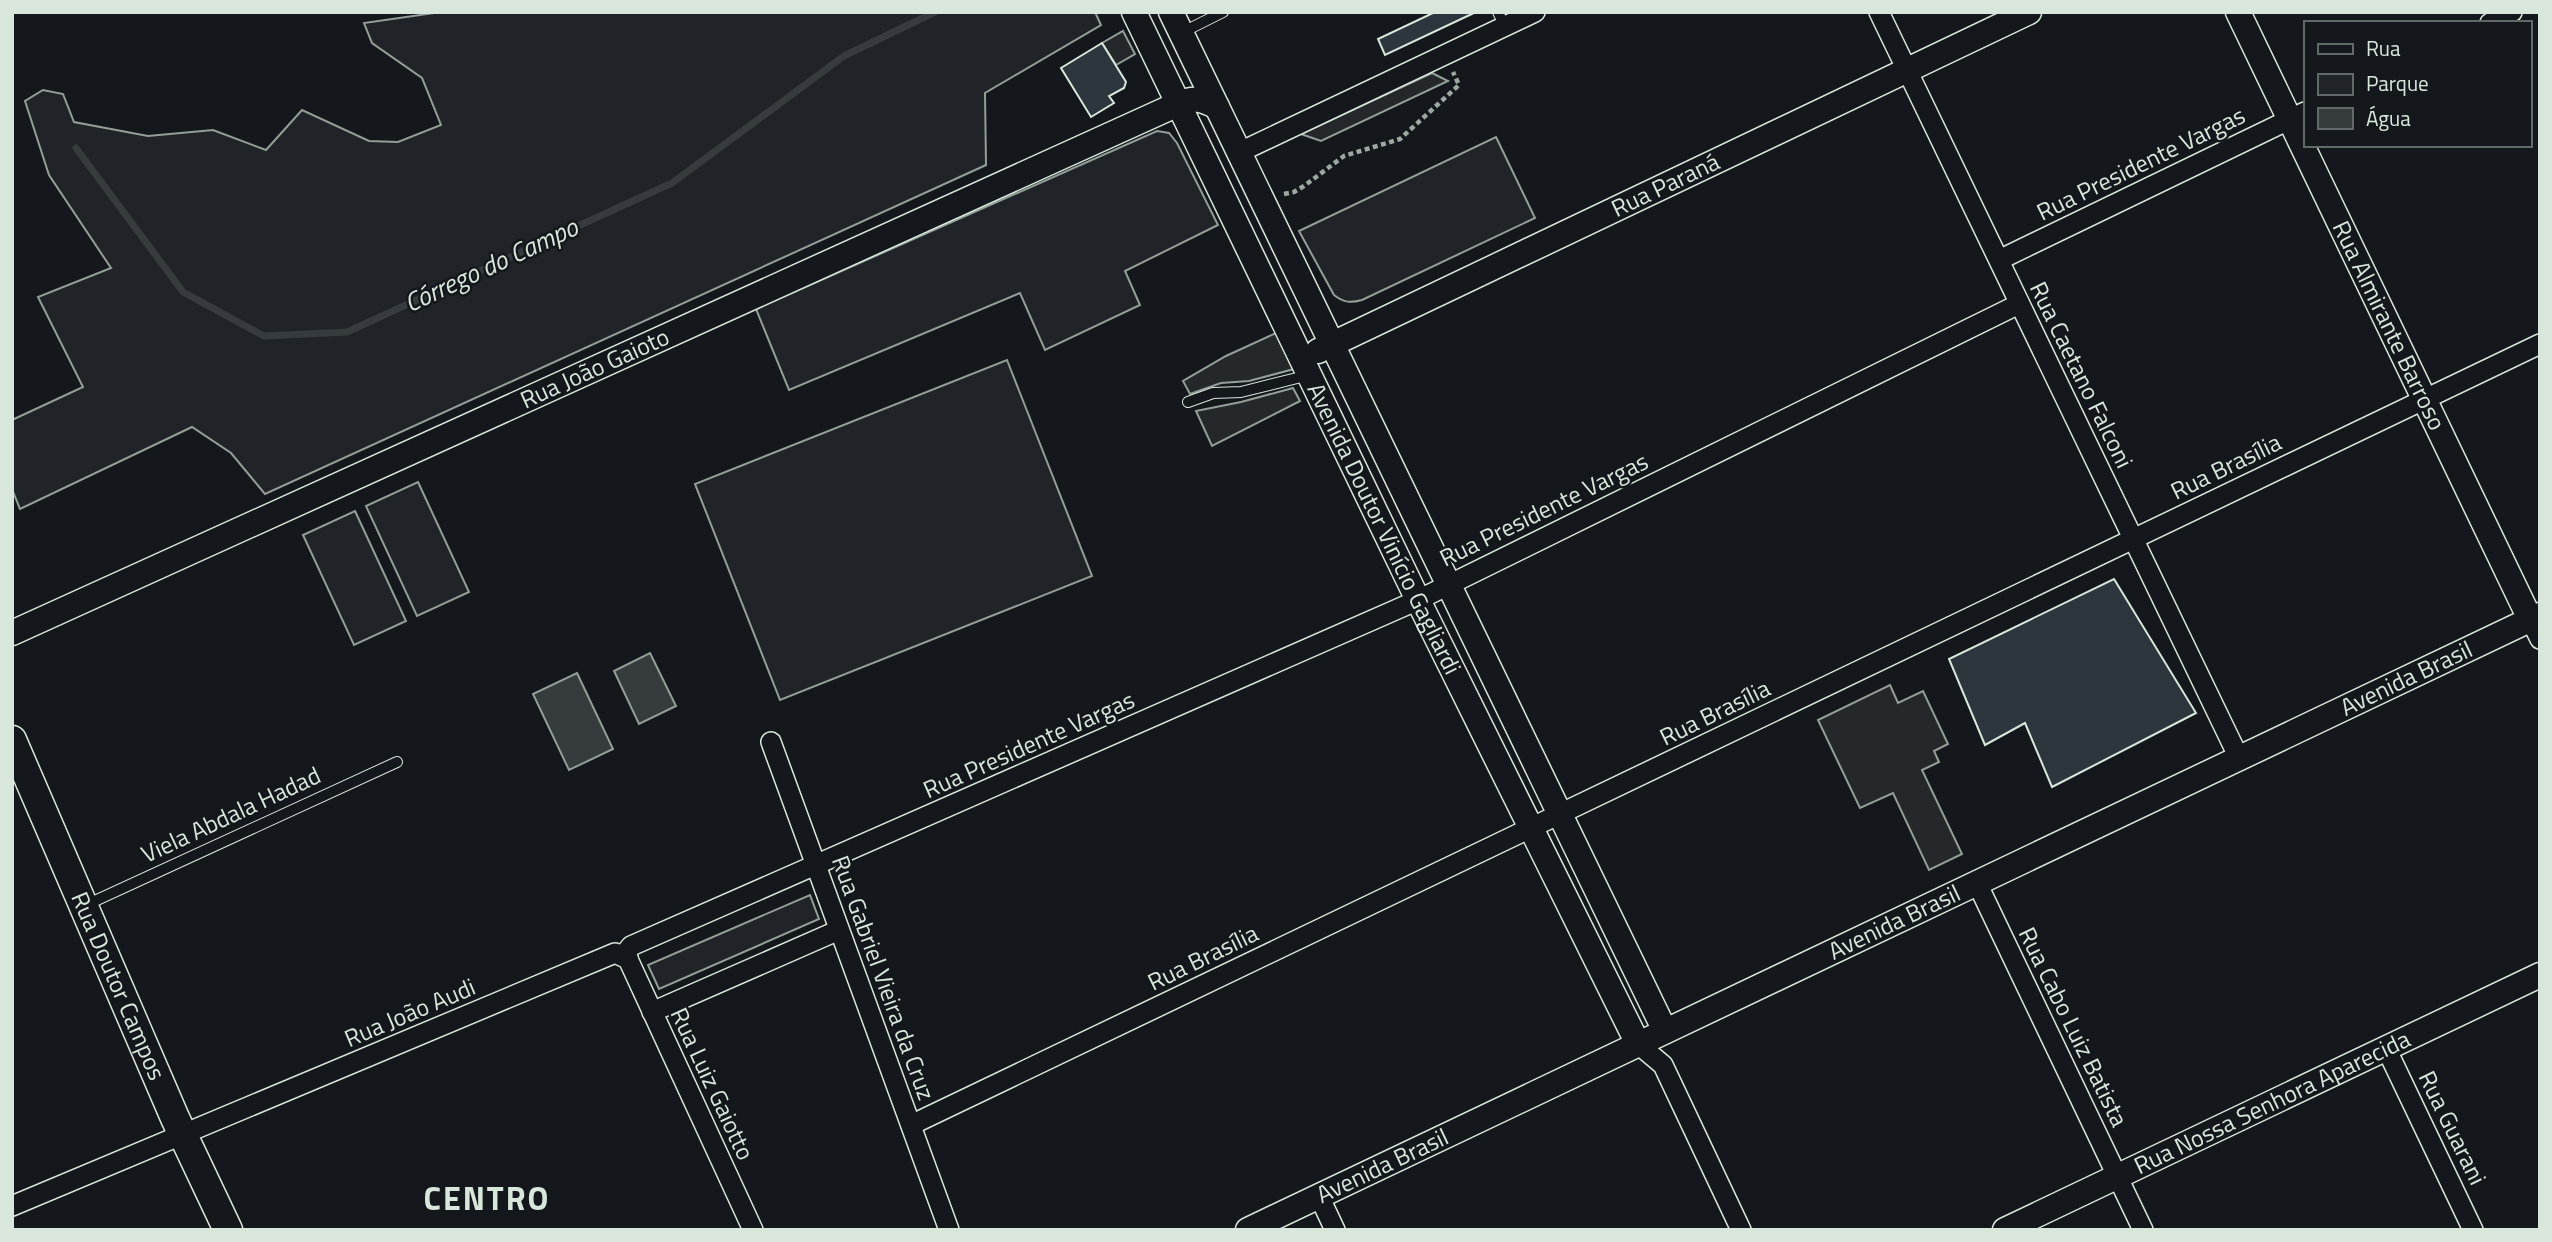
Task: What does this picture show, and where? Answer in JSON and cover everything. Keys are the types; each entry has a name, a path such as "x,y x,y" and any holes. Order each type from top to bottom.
{"main road":[{"name":"Rua Doutor Campos","path":"12,740 183,1136 228,1230"}],"street":[{"name":"Avenida Doutor Vinício Gagliardi","path":"1134,12 1418,600 1638,1044"},
{"path":"1201,151 1214,157 1227,158 1445,55 1502,19 1535,12"},
{"name":"Rua Caetano Falconi","path":"1879,12 2239,758"},
{"name":"Rua Paraná","path":"1306,367 1332,344 2029,12"},
{"name":"Rua Almirante Barroso","path":"2238,12 2298,116"},
{"path":"2494,21 2512,12"},
{"name":"Avenida Doutor Vinício Gagliardi","path":"1176,23 1665,1031"},
{"path":"1178,104 1191,99 1203,100 1217,107"},
{"name":"Rua João Gaioto","path":"12,633 1178,104"},
{"name":"Rua Presidente Vargas","path":"1999,260 2298,116"},
{"name":"Rua Almirante Barroso","path":"2312,147 2425,400 2537,624"},
{"name":"Rua Presidente Vargas","path":"816,866 1418,600 2019,304"},
{"name":"Rua Brasília","path":"911,1125 2540,344"},
{"name":"Avenida Brasil","path":"1248,1230 2239,758 2537,624"},
{"name":"Rua Gabriel Vieira da Cruz","path":"771,742 949,1230"},
{"path":"628,959 627,951 631,946 816,866"},
{"name":"Rua Cabo Luiz Batista","path":"1977,883 2143,1230"},
{"path":"652,1012 839,930"},
{"name":"Rua João Audi","path":"12,1206 615,953 628,959"},
{"name":"Rua Luiz Gaiotto","path":"628,959 754,1230"},
{"name":"Rua Nossa Senhora Aparecida","path":"2005,1230 2540,975"},
{"path":"1663,1065 1665,1031"},
{"path":"1638,1044 1663,1065 1741,1230"},
{"name":"Rua Guarani","path":"2386,1048 2473,1230"},
{"path":"1319,1196 1335,1230"}],"lane":[{"path":"1176,23 1223,12"},
{"path":"1188,402 1213,393 1241,392 1306,367"},
{"name":"Viela Abdala Hadad","path":"83,906 397,762"}],"path":[{"path":"1264,201 1276,195 1294,192 1343,156 1389,144 1409,132 1459,85 1445,55"}],"green space":[{"path":"441,12 1095,12 1101,25 985,93 986,165 265,494 231,453 192,427 20,509 12,489 12,420 83,387 38,297 111,268 49,175 25,101 43,90 63,94 74,122 148,136 213,130 266,150 302,110 369,141 398,142 441,125 422,78 372,43 364,23"},
{"path":"1157,131 1169,133 1177,143 1218,225 1125,271 1140,305 1045,350 1020,293 789,390 756,309"},
{"path":"1496,137 1535,218 1362,300 1348,302 1334,295 1299,231"},
{"path":"1007,360 1092,576 780,700 695,484"},
{"path":"418,482 469,592 417,616 366,506"},
{"path":"355,511 406,621 354,645 303,535"},
{"path":"810,895 819,919 659,989 648,965"}],"shaded area":[{"path":"1123,31 1135,54 1116,65 1102,43"},
{"path":"1432,73 1448,81 1321,141 1301,134"},
{"path":"1276,333 1294,369 1249,381 1221,383 1190,394 1183,381 1226,356"},
{"path":"1293,388 1300,401 1212,446 1196,411 1241,402"},
{"path":"1890,685 1898,703 1923,691 1948,744 1934,751 1939,762 1922,770 1962,854 1929,870 1893,793 1860,808 1818,720"}],"water":[{"path":"650,653 676,706 639,724 614,671"},
{"path":"577,673 613,749 569,770 533,694"}],"building":[{"path":"1435,12 1476,12 1385,55 1378,39"},
{"path":"1102,43 1126,82 1124,88 1109,96 1114,103 1091,117 1061,68"},
{"path":"2114,579 2196,713 2052,787 2025,723 1985,745 1949,659"}],"waterway":[{"name":"Córrego do Campo","path":"76,148 183,292 264,336 347,332 672,183 844,56 935,12"}],"district":[{"name":"CENTRO","path":"487,1199"}]}
